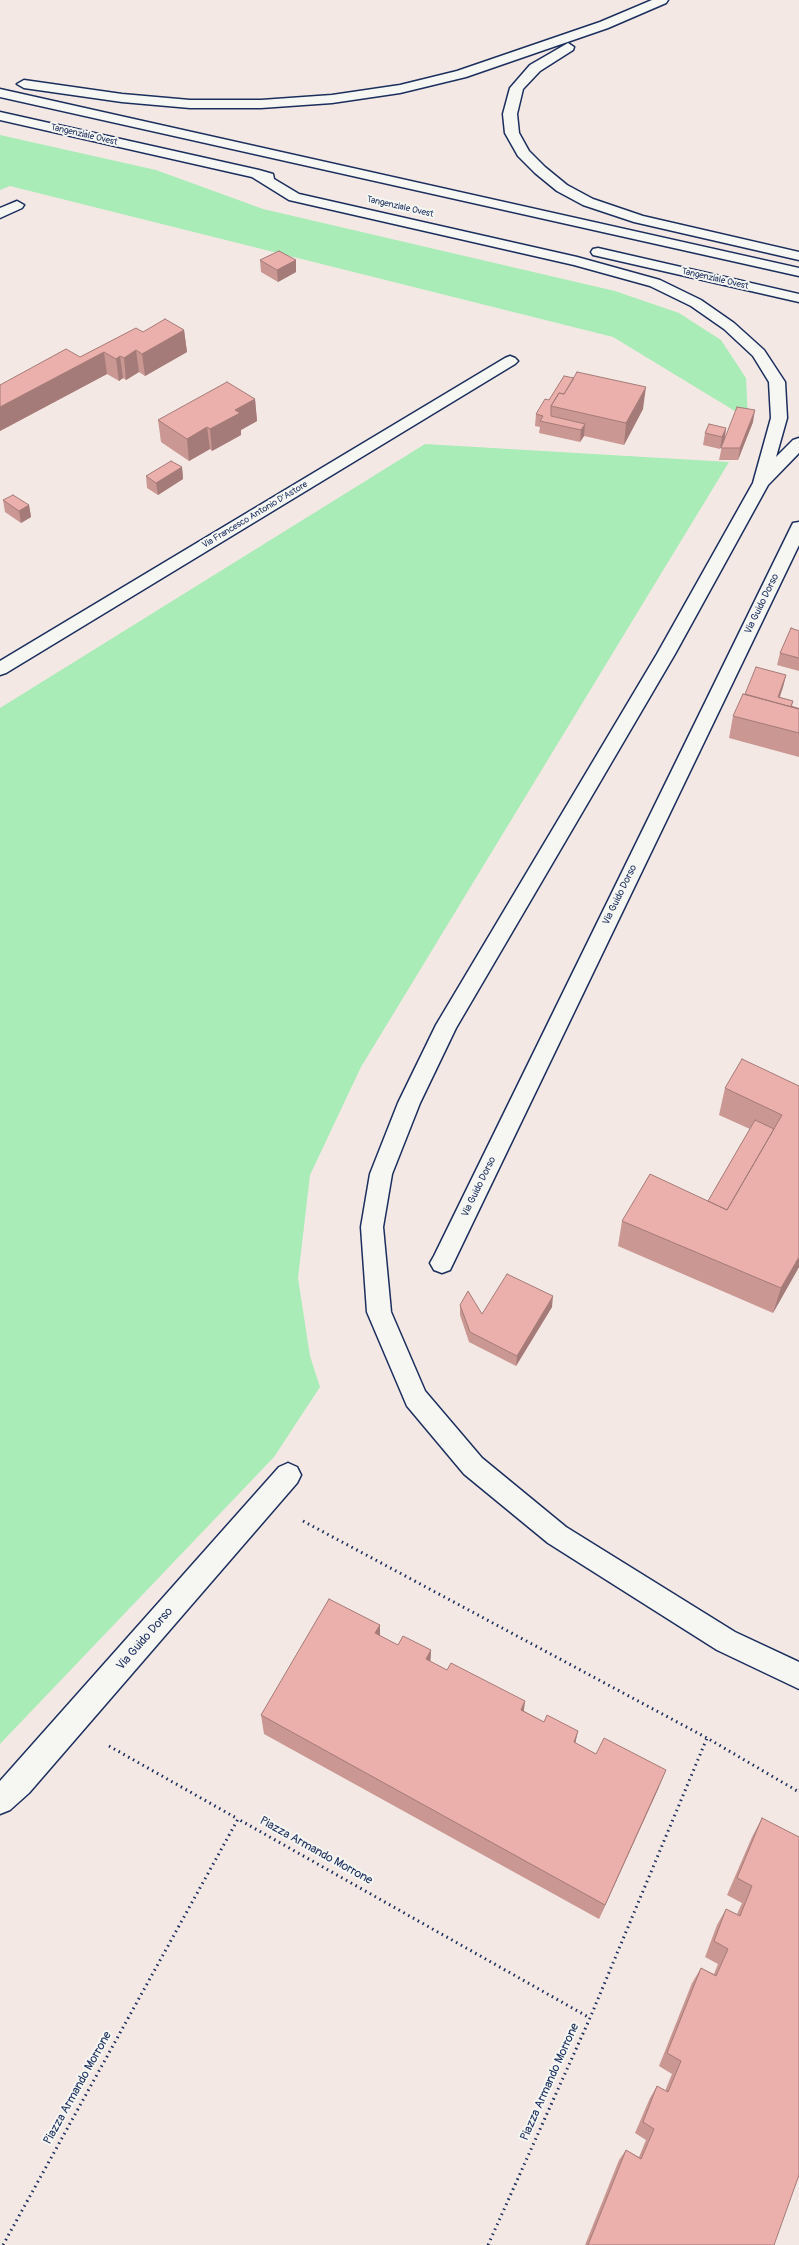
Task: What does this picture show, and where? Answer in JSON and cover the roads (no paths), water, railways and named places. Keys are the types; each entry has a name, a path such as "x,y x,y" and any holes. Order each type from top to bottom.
{"main road":[{"path":"0,80 115,98 190,104 261,104 332,99 400,89 460,74 604,25 662,0"},
{"path":"604,25 535,68 517,88 510,114 512,133 523,153 562,188 588,202 639,219 799,256"},
{"path":"0,93 799,272"},
{"name":"Tangenziale Ovest","path":"0,116 301,184"},
{"path":"254,173 294,197 615,271 655,284 696,302 729,326 759,353 777,382 779,418 761,483 666,654 447,1025 409,1103 381,1174 372,1227 379,1312 416,1398 473,1466 557,1535 726,1641 799,1676"},
{"name":"Tangenziale Ovest","path":"386,204 799,298"},
{"path":"0,214 17,206"},
{"name":"Via Francesco Antonio D'Astore","path":"0,669 510,361"},
{"path":"761,483 799,443"},
{"name":"Via Guido Dorso","path":"442,1263 799,527"},
{"name":"Via Guido Dorso","path":"0,1800 19,1783 288,1475"}]}
